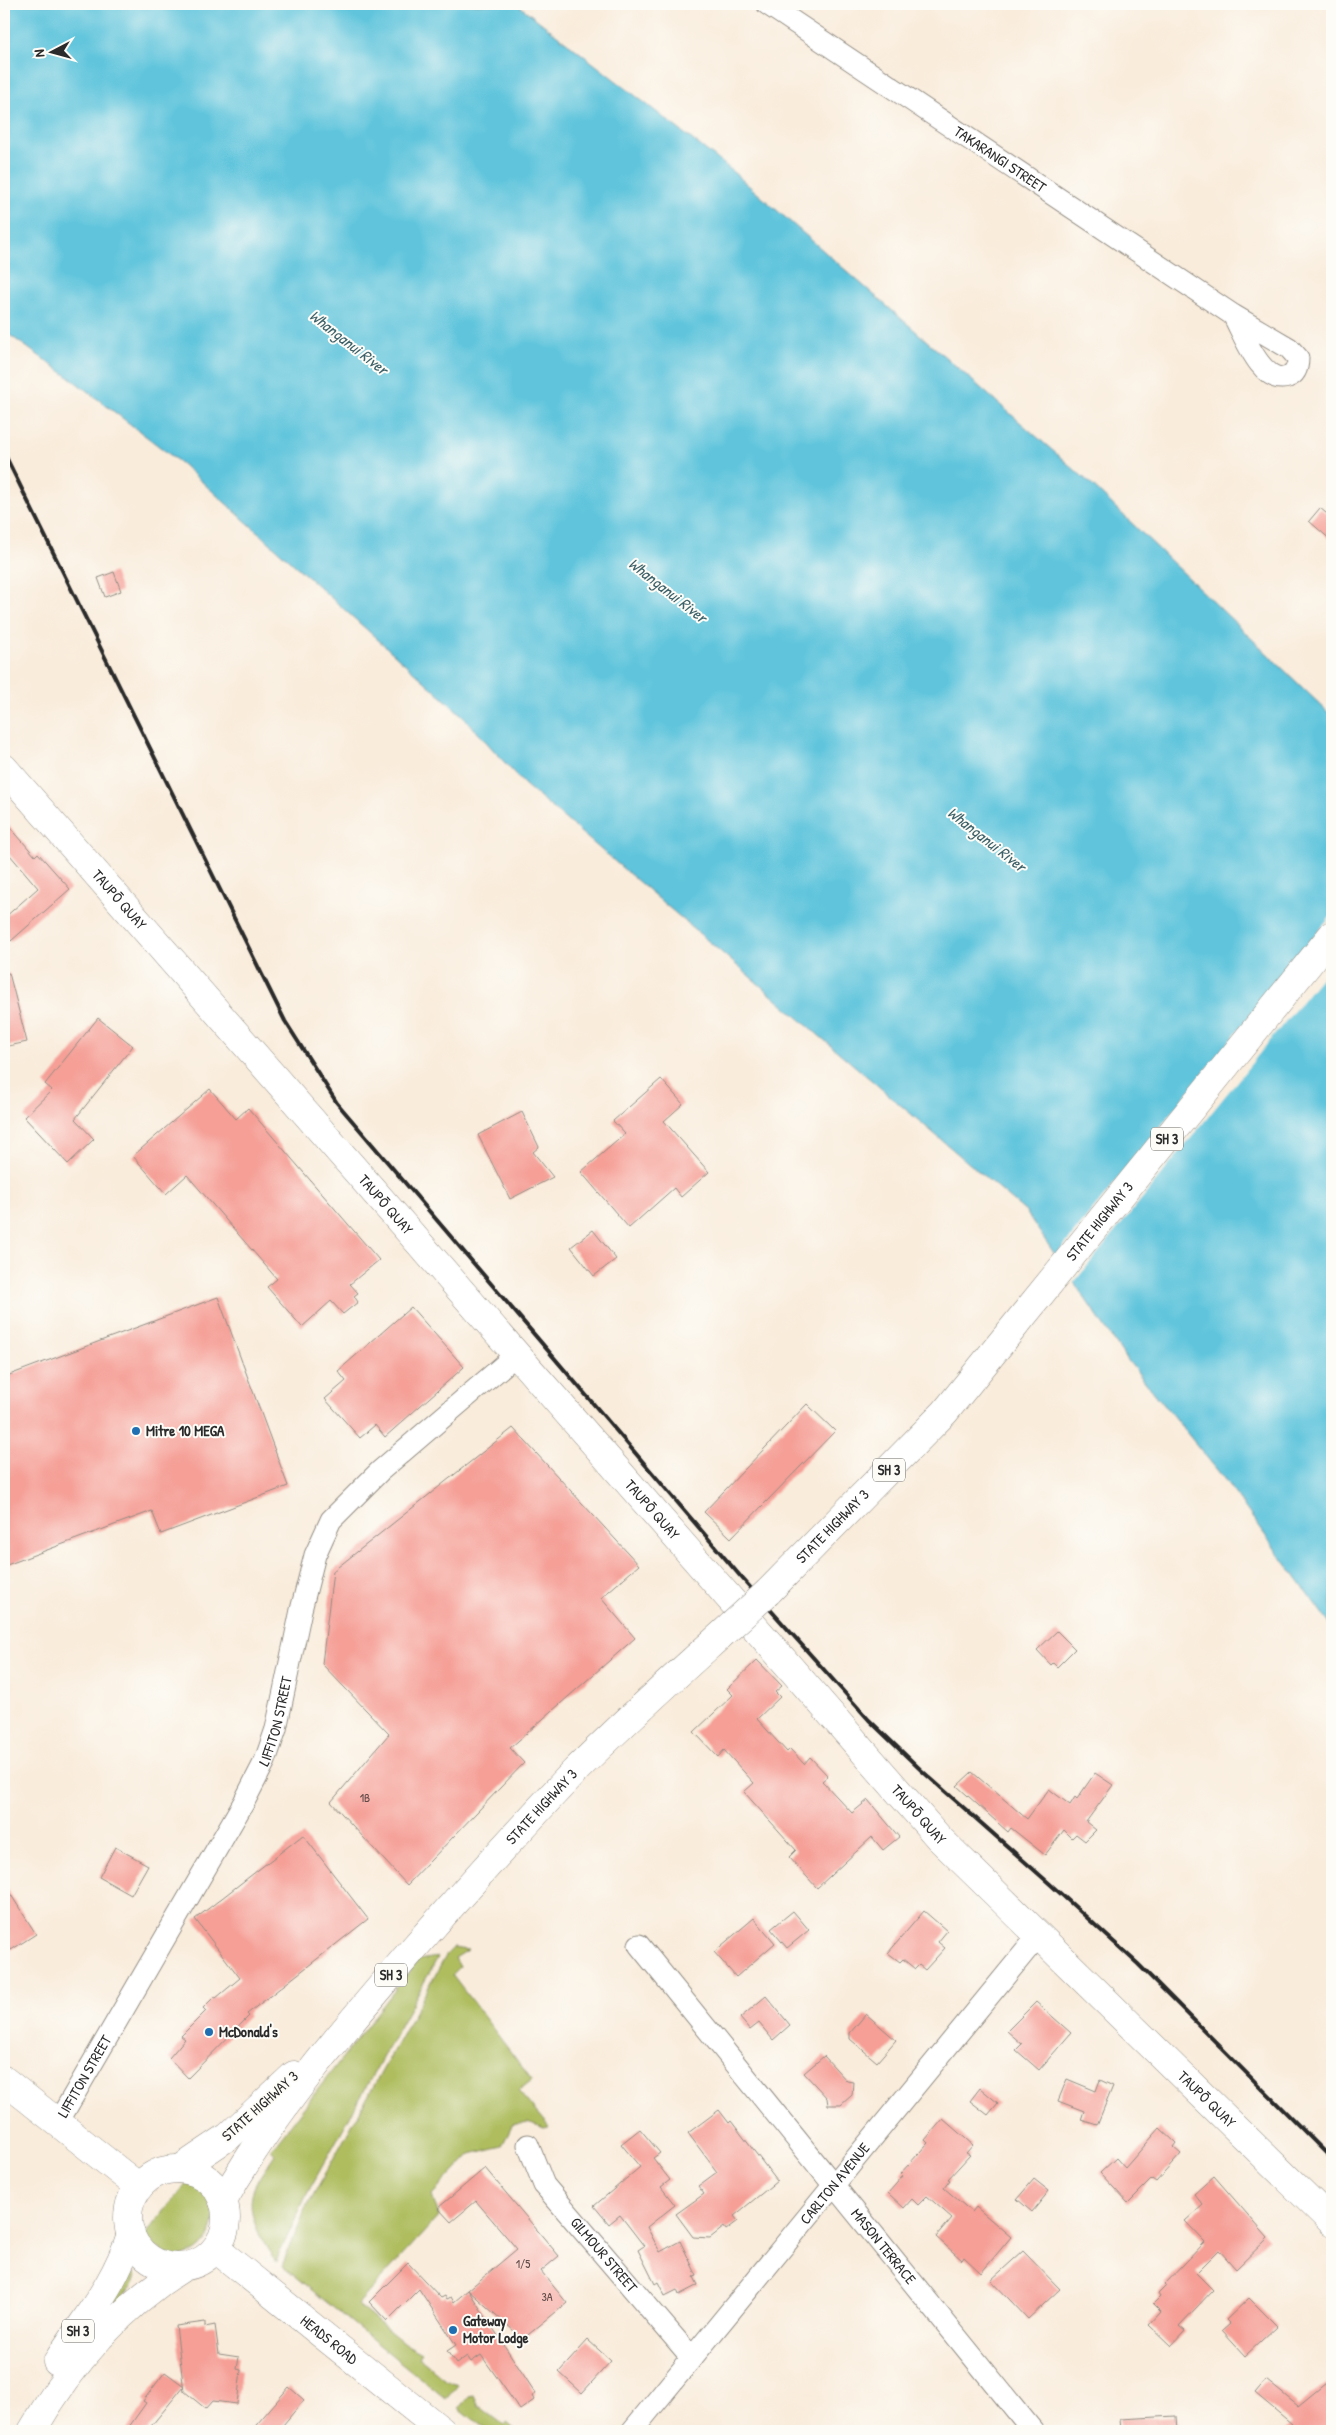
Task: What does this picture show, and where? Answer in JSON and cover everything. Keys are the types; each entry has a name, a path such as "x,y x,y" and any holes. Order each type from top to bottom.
{"main road":[{"name":"TAUPŌ QUAY","path":"4,768 933,1832 1332,2222"},
{"name":"STATE HIGHWAY 3","path":"223,2201 258,2144 336,2038 484,1870 574,1773 647,1702 768,1592 945,1412 1332,935"},
{"name":"STATE HIGHWAY 3","path":"180,2169 229,2136 336,2038"},
{"path":"4,2080 57,2124 139,2187"},
{"name":"SH 3","path":"32,2431 36,2403 44,2387 69,2343 105,2294 124,2256 130,2234 129,2209 139,2187 153,2175 171,2169 180,2169"},
{"path":"180,2169 189,2170 206,2178 223,2201 226,2226 216,2249"},
{"path":"130,2234 138,2249 150,2260 166,2266 182,2268"},
{"name":"SH 3","path":"32,2431 70,2372 107,2328 136,2299 182,2268 201,2262 216,2249"},
{"name":"HEADS ROAD","path":"216,2249 442,2431"}],"street":[{"name":"TAKARANGI STREET","path":"767,4 1233,315"},
{"name":"LIFFITON STREET","path":"57,2124 244,1802 265,1761 276,1729 301,1610 315,1555 331,1520 380,1472 516,1354"},
{"name":"CARLTON AVENUE","path":"632,2431 1038,1936"},
{"name":"MASON TERRACE","path":"638,1944 1033,2431"},
{"name":"GILMOUR STREET","path":"528,2145 544,2185 692,2358"}],"green space":[{"path":"453,1948 468,1950 455,1958 460,1967 452,1975 532,2080 518,2091 549,2127 544,2128 528,2122 512,2125 502,2146 471,2154 432,2195 439,2216 357,2305 408,2346 421,2353 418,2357 445,2379 458,2385 446,2399 282,2266 306,2208 447,1954"},
{"path":"438,1957 308,2192 276,2261 260,2236 251,2207 254,2188 275,2154 271,2150 418,1960"},
{"path":"186,2184 205,2193 213,2207 213,2223 207,2239 195,2251 180,2256 162,2252 144,2236"},
{"path":"128,2270 136,2275 133,2285 105,2317"},
{"path":"474,2395 479,2406 504,2425 506,2423 516,2431 488,2431 459,2408 469,2396"}],"water":[{"name":"Whanganui River","path":"4,4 517,4 725,165 1091,484 1332,716 1332,1627 1222,1476 1125,1357 1026,1212 524,784 462,715 182,464 69,377 4,331"}],"pier":[{"path":"1332,915 1332,964 1072,1285 1054,1258"}],"building":[{"path":"1320,508 1332,518 1332,541 1309,521"},
{"path":"114,572 121,591 105,597 98,578"},
{"path":"4,820 35,856 38,853 70,889 11,941 4,933 4,918 38,888 4,848"},
{"path":"9,973 27,1042 4,1047 4,974"},
{"path":"98,1018 133,1046 75,1119 94,1139 68,1164 24,1117 52,1090 45,1084"},
{"path":"661,1079 683,1104 664,1121 709,1172 681,1197 674,1188 629,1228 581,1172 625,1134 613,1121"},
{"path":"210,1089 236,1119 248,1108 379,1260 350,1284 358,1293 354,1296 358,1302 343,1314 331,1301 302,1327 267,1287 277,1279 187,1175 166,1194 133,1156"},
{"path":"522,1112 539,1147 533,1152 553,1177 510,1199 478,1135"},
{"path":"593,1230 616,1259 594,1276 571,1247"},
{"name":"Mitre 10 MEGA","path":"218,1297 288,1486 161,1534 152,1511 4,1566 4,1377"},
{"path":"411,1307 464,1367 385,1437 375,1425 360,1438 325,1399 346,1381 338,1371"},
{"path":"807,1404 835,1431 731,1538 704,1512"},
{"path":"513,1428 639,1565 601,1598 635,1638 510,1748 524,1763 407,1885 331,1802 389,1734 322,1664 333,1571"},
{"path":"1057,1631 1075,1649 1057,1667 1053,1663 1051,1665 1037,1650"},
{"path":"757,1660 782,1686 775,1692 780,1697 757,1719 787,1752 790,1749 804,1764 810,1757 828,1776 822,1781 852,1813 868,1800 899,1837 883,1850 872,1837 817,1888 789,1857 796,1850 744,1792 754,1783 724,1750 718,1757 694,1732 733,1695 727,1689"},
{"path":"972,1772 1027,1819 1049,1789 1070,1805 1075,1797 1077,1799 1095,1773 1113,1785 1086,1822 1096,1830 1085,1841 1076,1834 1072,1838 1064,1830 1045,1855 1011,1828 1008,1832 957,1786"},
{"path":"303,1835 368,1919 247,2014 249,2016 188,2078 169,2058 185,2039 181,2036 206,2011 203,2008 214,1997 216,1998 240,1978 195,1919"},
{"path":"115,1847 148,1865 131,1895 99,1877"},
{"path":"4,1884 36,1934 11,1950 4,1938"},
{"path":"793,1911 809,1930 787,1948 771,1929"},
{"path":"924,1911 947,1931 938,1942 945,1948 925,1970 919,1965 915,1969 903,1959 900,1962 888,1953"},
{"path":"754,1918 775,1943 736,1977 714,1952"},
{"path":"766,1996 790,2025 773,2040 759,2023 750,2030 740,2018"},
{"path":"1036,2002 1071,2033 1039,2070 1016,2050 1022,2044 1007,2031"},
{"path":"866,2014 896,2040 877,2062 850,2039 850,2033"},
{"path":"824,2056 847,2081 853,2082 852,2095 841,2105 828,2105 827,2098 804,2073"},
{"path":"1067,2079 1096,2091 1100,2080 1113,2086 1097,2125 1081,2120 1084,2111 1058,2101"},
{"path":"980,2088 998,2103 988,2115 970,2101"},
{"path":"719,2110 729,2123 731,2121 777,2181 734,2216 738,2221 726,2230 724,2227 710,2238 693,2237 676,2214 704,2194 698,2186 717,2172 688,2133"},
{"path":"943,2119 973,2145 966,2153 970,2155 948,2179 950,2180 944,2188 972,2212 976,2207 1011,2237 981,2273 964,2257 962,2260 936,2237 952,2218 927,2196 918,2205 912,2199 904,2208 888,2193 903,2176 900,2174 928,2143 925,2140"},
{"path":"1160,2128 1176,2143 1173,2147 1181,2154 1156,2182 1152,2179 1128,2203 1100,2173 1116,2158 1125,2168"},
{"path":"640,2129 660,2153 653,2158 670,2180 661,2187 675,2205 647,2227 660,2252 680,2241 697,2276 694,2277 698,2285 679,2295 677,2290 665,2296 658,2282 655,2284 638,2250 644,2246 620,2215 609,2224 594,2206 640,2167 621,2144"},
{"path":"485,2168 559,2256 541,2271 567,2303 523,2339 468,2290 517,2249 476,2201 451,2222 438,2208"},
{"path":"1214,2176 1268,2238 1236,2269 1219,2250 1196,2273 1213,2290 1179,2326 1185,2331 1171,2346 1149,2325 1161,2312 1153,2304 1160,2297 1158,2294 1166,2286 1164,2285 1205,2242 1185,2221 1203,2205 1194,2194"},
{"path":"1034,2179 1049,2191 1032,2212 1017,2199"},
{"path":"1023,2251 1060,2289 1028,2319 991,2280"},
{"path":"408,2263 441,2298 445,2296 447,2299 451,2297 454,2302 468,2290 536,2394 532,2396 534,2400 520,2410 481,2355 471,2362 467,2356 456,2364 447,2351 456,2345 419,2289 387,2321 369,2302"},
{"path":"1249,2298 1277,2326 1245,2356 1222,2331 1230,2324 1226,2320"},
{"path":"205,2322 205,2327 215,2325 219,2354 239,2357 237,2369 241,2370 237,2404 213,2401 206,2409 184,2391 176,2326"},
{"path":"588,2340 611,2361 582,2393 559,2372"},
{"path":"165,2372 184,2386 147,2431 126,2431 146,2403 143,2401"},
{"path":"1266,2380 1298,2406 1326,2383 1332,2391 1332,2431 1285,2431 1292,2424 1255,2393"},
{"path":"289,2387 304,2400 278,2431 251,2431"},
{"path":"1176,2416 1177,2431 1121,2431 1120,2419"}],"railway":[{"path":"4,453 285,1021 337,1103 741,1577 869,1720 921,1770 1138,1964 1332,2159"}],"place":[{"name":"Mitre 10 MEGA","path":"136,1431"},
{"name":"McDonald's","path":"209,2032"},
{"name":"Gateway Motor Lodge","path":"453,2330"}]}
